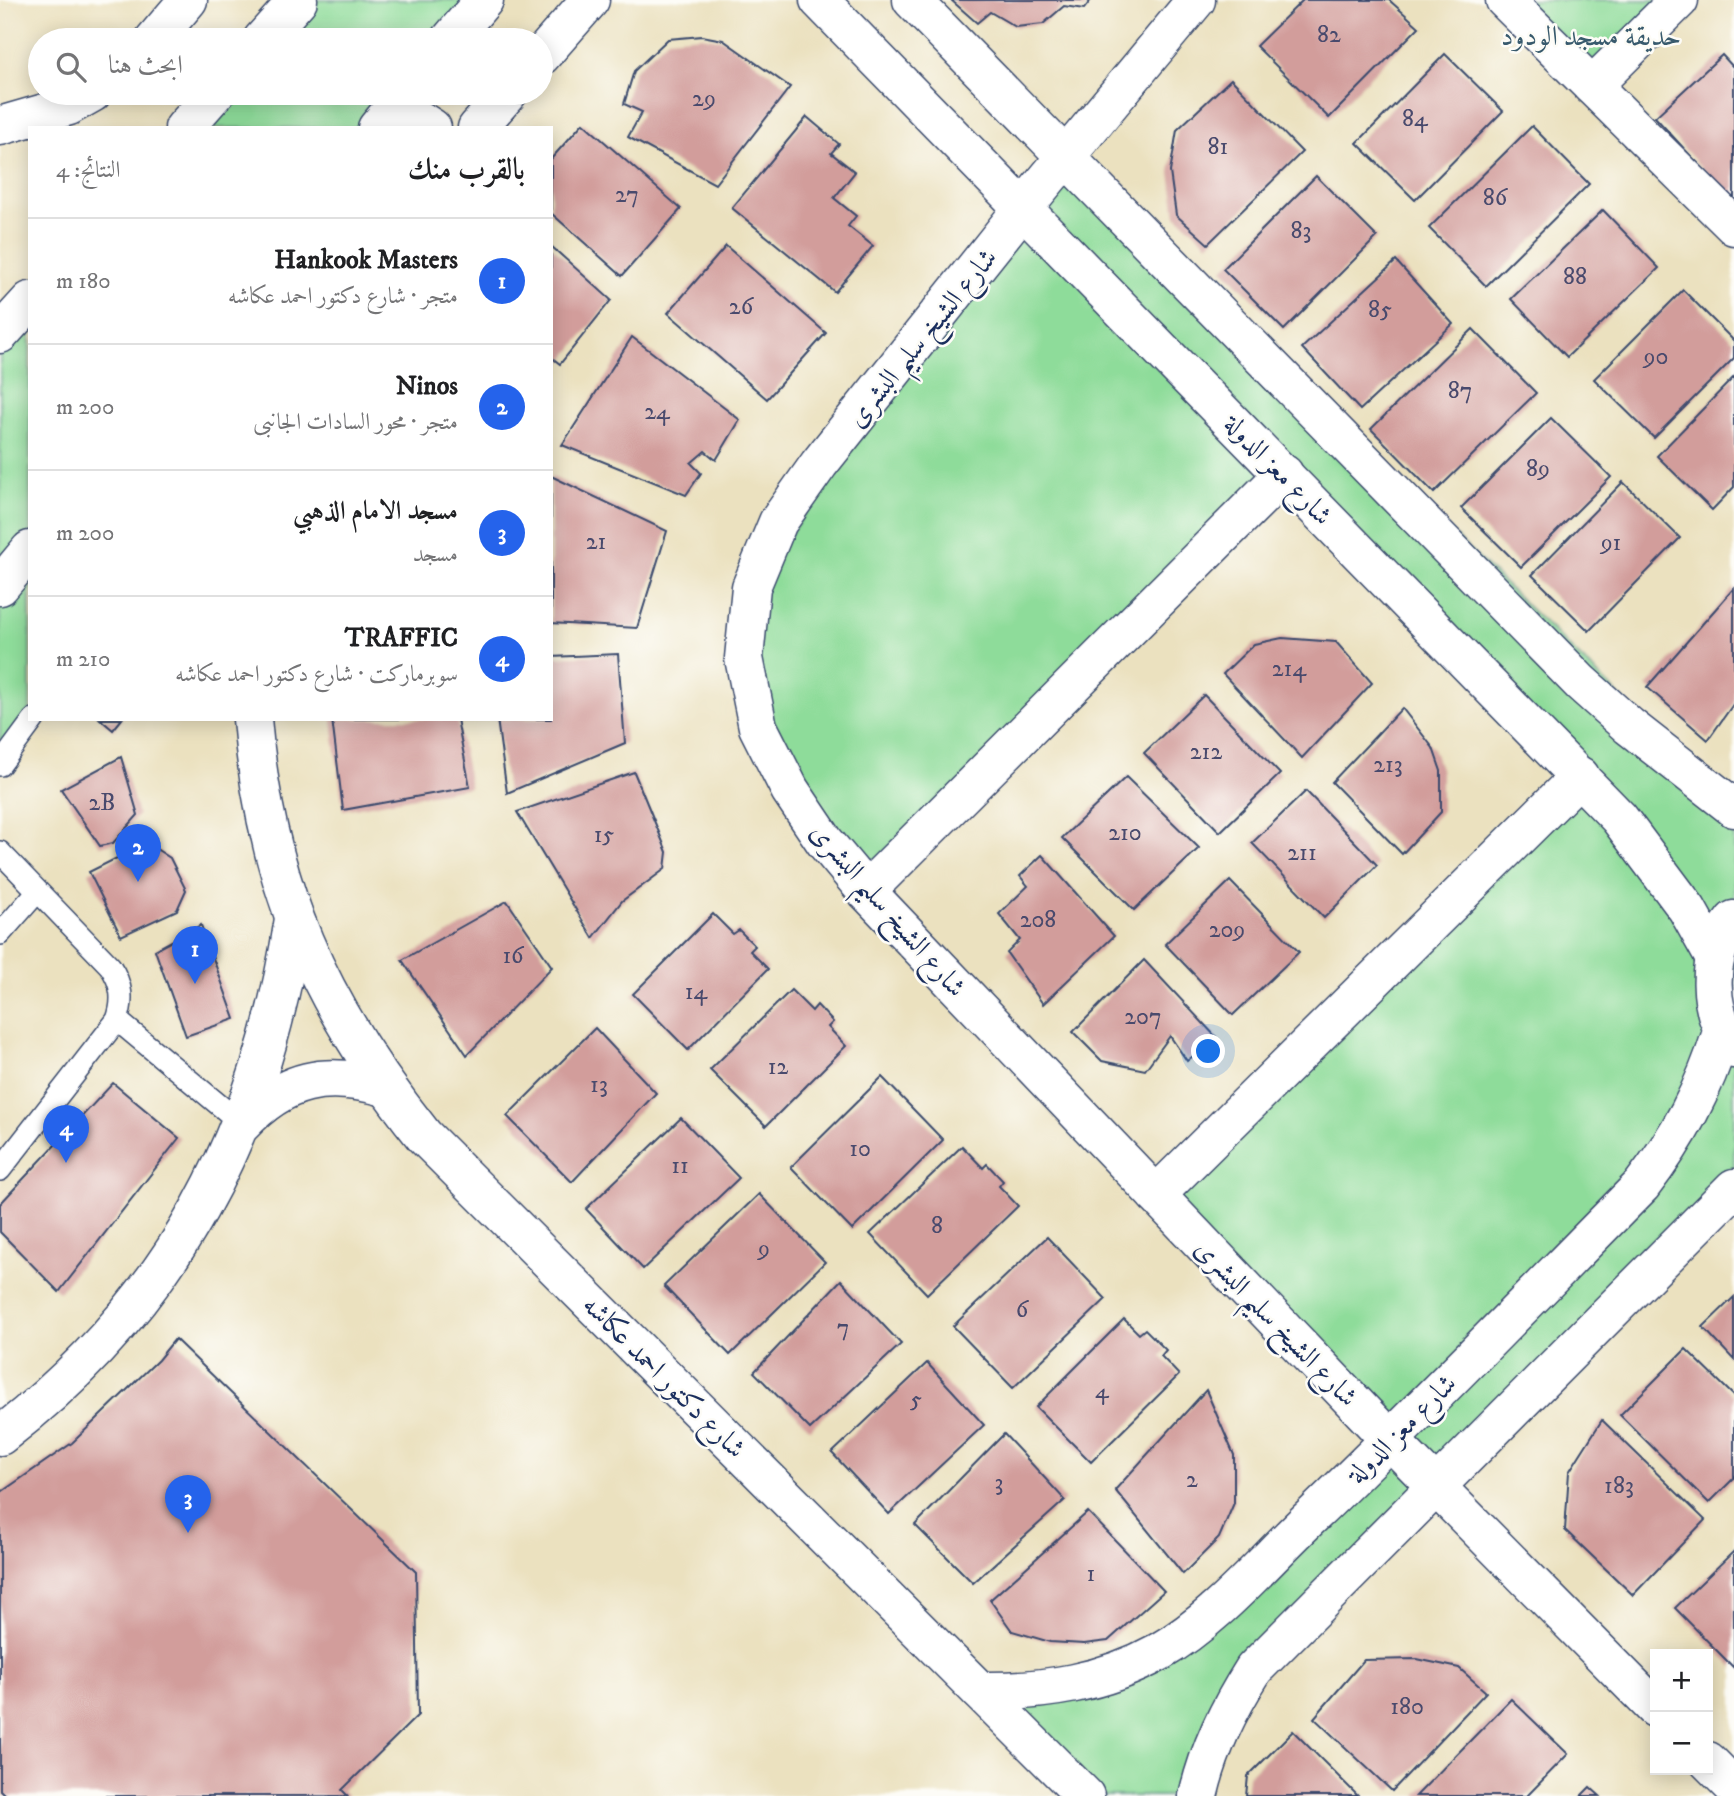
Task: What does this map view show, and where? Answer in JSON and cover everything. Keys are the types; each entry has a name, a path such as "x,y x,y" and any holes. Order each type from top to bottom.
{"street":[{"path":"164,28 188,0"},
{"path":"273,28 298,0"},
{"path":"460,28 484,0"},
{"path":"553,42 590,0"},
{"name":"شارع معز الدولة","path":"819,0 1580,776 1619,818 1655,863 1715,959"},
{"path":"912,0 1581,683 1629,726 1734,808"},
{"name":"شارع الشيخ سليم البشرى","path":"1196,0 1023,208 819,464 784,512 751,587 744,658 758,727 790,790 825,842 866,891 1390,1440 1650,1703"},
{"path":"1505,0 1734,226"},
{"path":"1592,86 1679,0"},
{"path":"0,126 65,105"},
{"path":"186,126 204,105"},
{"path":"479,126 497,105"},
{"path":"393,109 428,126"},
{"path":"0,334 28,303"},
{"path":"866,891 1284,474"},
{"path":"0,586 28,552"},
{"name":"شارع دكتور احمد عكاشه","path":"252,721 265,817 294,919 334,1006 385,1087 424,1136 1085,1796"},
{"path":"1156,1195 1580,776"},
{"path":"0,1436 34,1409 86,1360 133,1307 181,1240 211,1189 242,1124 265,1057 283,989 294,919"},
{"path":"1728,1040 1712,996 1715,959 1734,920"},
{"name":"شارع معز الدولة","path":"980,1691 1026,1691 1072,1685 1116,1672 1158,1652 1197,1626 1390,1440 1642,1185 1669,1150 1691,1113 1728,1040"},
{"path":"242,1124 275,1095 296,1085 340,1078 385,1087"},
{"path":"1198,1796 1207,1758 1227,1712 1254,1669 1734,1188"}],"lane":[{"path":"0,765 33,721"},
{"path":"0,852 117,976 122,999 117,1020 0,1170"},
{"path":"0,934 37,892"},
{"path":"117,1020 242,1124"}],"green space":[{"path":"289,0 484,0 460,28 264,28"},
{"name":"حديقة مسجد الودود","path":"1505,0 1679,0 1592,86"},
{"path":"198,105 415,105 431,126 180,126"},
{"path":"1066,156 1734,808 1734,1188 1254,1669 1198,1796 1085,1796 980,1691 1116,1672 1390,1440 1156,1195 1580,776 1284,474 866,891 758,727 751,587"},
{"path":"28,299 29,721 0,765 0,332"}],"building":[{"path":"951,0 1091,0 1084,9 1064,6 1043,24 1016,27 990,12 977,23"},
{"path":"1303,0 1389,0 1419,27 1329,118 1256,46"},
{"path":"702,36 723,40 790,87 715,184 628,137 642,112 624,104 634,71 668,39"},
{"path":"1445,54 1503,111 1415,200 1357,143"},
{"path":"1722,55 1734,68 1734,203 1655,117"},
{"path":"1231,79 1302,152 1208,244 1176,215 1170,172 1177,130"},
{"path":"807,117 839,144 831,153 855,172 834,198 856,216 848,226 873,246 835,292 732,208"},
{"path":"583,123 681,209 622,276 553,215 553,157"},
{"path":"1532,126 1589,184 1486,286 1429,228"},
{"path":"1316,176 1377,237 1284,330 1223,269"},
{"path":"1603,210 1659,268 1567,357 1511,299"},
{"path":"726,246 826,333 767,399 668,313"},
{"path":"553,248 611,300 560,364 553,359"},
{"path":"1396,261 1453,324 1360,410 1302,348"},
{"path":"1683,290 1734,341 1734,358 1654,438 1594,379"},
{"path":"1473,329 1536,393 1434,493 1371,429"},
{"path":"632,337 740,420 716,460 705,451 691,463 701,473 686,495 562,445"},
{"path":"1734,377 1734,487 1712,510 1657,456"},
{"path":"1551,418 1611,477 1521,567 1461,508"},
{"path":"553,477 667,531 637,628 553,623"},
{"path":"1623,482 1680,538 1589,631 1532,575"},
{"path":"1734,588 1734,703 1708,740 1647,687"},
{"path":"1282,638 1336,642 1372,683 1302,758 1223,674 1254,644"},
{"path":"618,654 625,743 507,793 497,721 553,721 553,657"},
{"path":"1204,695 1280,774 1220,832 1144,753"},
{"path":"1402,708 1433,748 1441,771 1441,812 1402,854 1332,782"},
{"path":"102,721 120,721 113,730"},
{"path":"332,721 457,721 470,787 343,810"},
{"path":"121,757 138,815 113,843 100,846 61,789"},
{"path":"634,772 667,852 665,869 622,901 593,938 517,812"},
{"path":"1126,777 1199,848 1134,910 1062,838"},
{"path":"1306,791 1377,865 1324,918 1252,843"},
{"path":"147,843 170,858 186,890 177,910 121,936 89,872"},
{"path":"1042,855 1114,936 1043,1004 1007,953 1020,940 999,914 1028,886 1020,876"},
{"path":"1230,881 1299,952 1233,1015 1165,944"},
{"path":"507,901 552,967 467,1055 402,960"},
{"path":"713,914 733,934 739,930 755,946 750,951 768,969 688,1050 633,994"},
{"path":"201,925 235,1019 186,1036 155,950"},
{"path":"1144,960 1216,1037 1187,1061 1170,1036 1145,1070 1102,1061 1073,1032"},
{"path":"791,990 812,1011 817,1005 833,1022 828,1027 846,1046 766,1126 710,1070"},
{"path":"595,1028 656,1093 572,1182 507,1116"},
{"path":"882,1077 943,1140 852,1230 791,1167"},
{"path":"113,1083 179,1138 59,1292 0,1232 0,1204"},
{"path":"681,1118 739,1178 643,1269 586,1209"},
{"path":"962,1146 983,1168 987,1164 1003,1181 999,1186 1018,1206 927,1294 870,1234"},
{"path":"759,1194 825,1262 730,1355 664,1286"},
{"path":"1047,1237 1106,1299 1013,1388 953,1326"},
{"path":"841,1280 901,1344 810,1429 754,1372"},
{"path":"1734,1297 1734,1360 1703,1327"},
{"path":"1124,1319 1139,1334 1145,1329 1166,1350 1161,1356 1179,1375 1091,1462 1036,1407"},
{"path":"175,1339 416,1572 418,1715 342,1790 348,1796 6,1796 0,1790 0,1493 72,1443 158,1360"},
{"path":"1686,1349 1734,1396 1734,1478 1709,1503 1620,1415"},
{"path":"927,1363 984,1425 889,1514 832,1453"},
{"path":"1206,1390 1234,1455 1234,1503 1219,1538 1183,1574 1115,1490"},
{"path":"1602,1420 1705,1520 1633,1595 1565,1530 1569,1472"},
{"path":"1004,1434 1065,1500 973,1583 915,1525"},
{"path":"1088,1512 1164,1591 1108,1641 1084,1644 1050,1642 1012,1631 990,1600"},
{"path":"1734,1551 1734,1668 1675,1608"},
{"path":"1417,1659 1459,1668 1486,1692 1392,1791 1314,1718 1364,1660"},
{"path":"1511,1699 1568,1754 1527,1796 1416,1796"},
{"path":"1293,1731 1358,1796 1246,1796 1248,1776"},
{"path":"1590,1787 1600,1796 1581,1796"}],"place":[{"name":"Ninos","path":"138,882"},
{"name":"Hankook Masters","path":"195,984"},
{"name":"TRAFFIC","path":"66,1163"},
{"name":"مسجد الامام الذهبي","path":"188,1533"}]}
